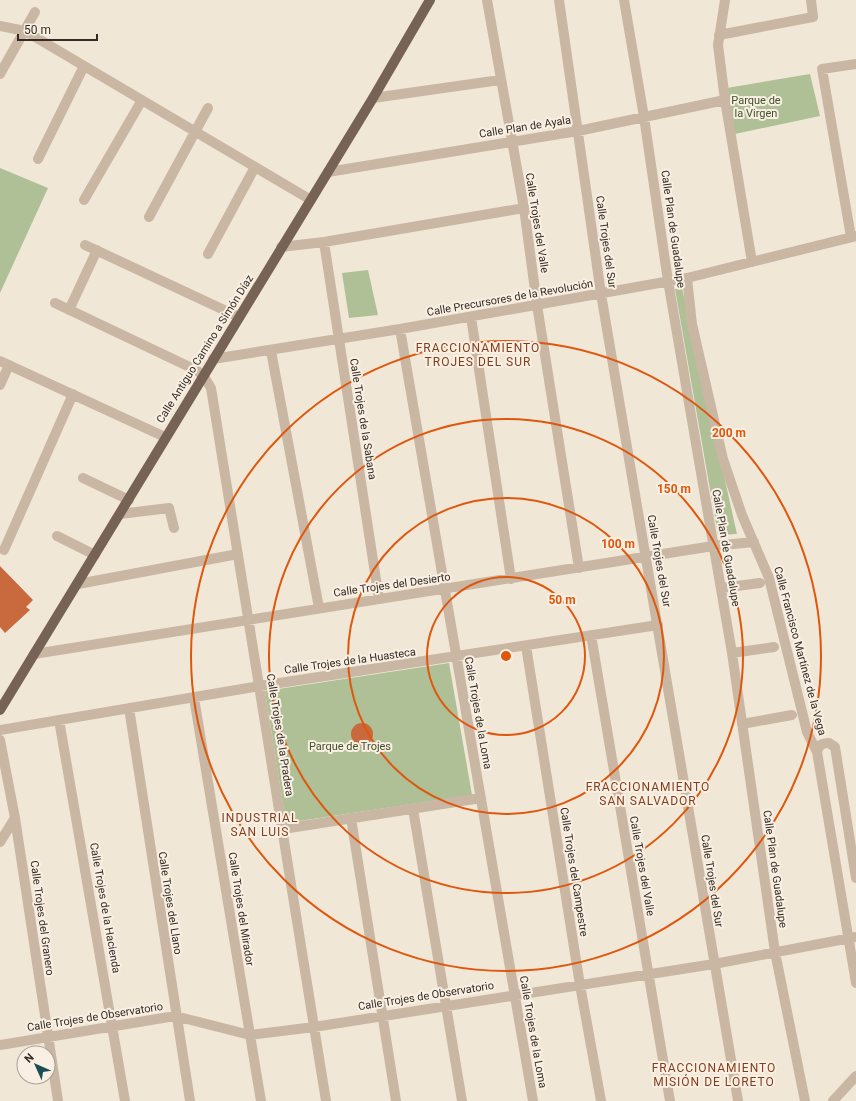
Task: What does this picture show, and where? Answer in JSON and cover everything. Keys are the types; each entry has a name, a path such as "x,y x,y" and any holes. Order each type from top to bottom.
{"main road":[{"name":"Calle Antiguo Camino a Simón Díaz","path":"0,710 373,98 430,0"}],"street":[{"name":"Calle Trojes del Valle","path":"487,0 500,80 524,208 536,305 579,568"},
{"name":"Calle Trojes del Sur","path":"559,0 601,294 738,1101"},
{"name":"Calle Plan de Guadalupe","path":"624,0 644,117 668,282 732,653 775,952 805,1101"},
{"path":"725,0 718,46 725,100 752,262"},
{"path":"719,35 813,17 811,0"},
{"path":"0,74 35,12"},
{"path":"0,26 25,31 311,200"},
{"path":"854,236 822,69 856,64"},
{"path":"38,159 84,66"},
{"path":"373,98 500,80"},
{"path":"84,200 142,100"},
{"name":"Calle Plan de Ayala","path":"328,172 578,131 725,100"},
{"path":"149,217 208,108"},
{"path":"208,254 255,167"},
{"path":"281,247 324,242 524,208"},
{"name":"Calle Precursores de la Revolución","path":"213,359 271,351 668,282 854,236"},
{"name":"Calle Trojes de la Sabana","path":"324,242 379,599"},
{"path":"85,245 239,317"},
{"path":"69,310 97,250"},
{"name":"Calle Francisco Martínez de la Vega","path":"687,278 692,324 723,459 742,515 769,578 807,732 817,752 852,938 856,983"},
{"path":"55,303 203,375"},
{"path":"471,317 511,579"},
{"name":"Calle Trojes de la Loma","path":"400,329 533,1101"},
{"path":"271,351 318,608"},
{"path":"0,385 5,363 165,437"},
{"name":"Calle Trojes de la Pradera","path":"203,375 211,388 326,1101"},
{"path":"4,550 72,394"},
{"path":"83,478 129,500"},
{"path":"120,514 169,508 174,528"},
{"path":"57,536 95,555"},
{"name":"Calle Trojes del Desierto","path":"34,654 318,608 445,590 713,546 754,542"},
{"path":"78,584 238,554"},
{"path":"721,588 760,583"},
{"name":"Calle Trojes de la Huasteca","path":"0,730 260,686 658,625"},
{"name":"Calle Trojes del Valle","path":"591,635 670,1101"},
{"name":"Calle Trojes del Campestre","path":"526,646 600,1101"},
{"path":"732,653 774,647"},
{"name":"Calle Trojes del Mirador","path":"194,698 261,1101"},
{"name":"Calle Trojes del Llano","path":"129,708 190,1101"},
{"path":"742,724 792,715"},
{"name":"Calle Trojes de la Hacienda","path":"59,720 125,1101"},
{"name":"Calle Trojes del Granero","path":"0,740 15,818 47,1037 58,1101"},
{"path":"817,752 819,746 824,743 829,742 834,747 856,878"},
{"path":"282,829 481,798"},
{"path":"413,808 462,1101"},
{"path":"0,842 15,818"},
{"path":"351,818 396,1101"},
{"name":"Calle Trojes de Observatorio","path":"0,1045 176,1016 250,1035 314,1027 514,994 714,964 852,938"},
{"path":"833,1101 856,1076"}],"green space":[{"name":"Parque de la Virgen","path":"810,74 820,116 735,134 727,88"},
{"path":"0,168 48,188 0,293"},
{"path":"368,270 378,315 349,318 342,273"},
{"path":"682,288 737,534 718,535 675,289"},
{"name":"Parque de Trojes","path":"449,663 472,795 286,823 265,691"}],"building":[{"path":"0,566 33,600 26,607 30,610 5,633 0,627"},
{"path":"362,723 370,726 373,734 370,742 362,745 354,742 351,734 354,726"}],"district":[{"name":"FRACCIONAMIENTO TROJES DEL SUR","path":"478,355"},
{"name":"FRACCIONAMIENTO SAN SALVADOR","path":"648,794"},
{"name":"INDUSTRIAL SAN LUIS","path":"260,825"},
{"name":"FRACCIONAMIENTO MISIÓN DE LORETO","path":"714,1075"}]}
